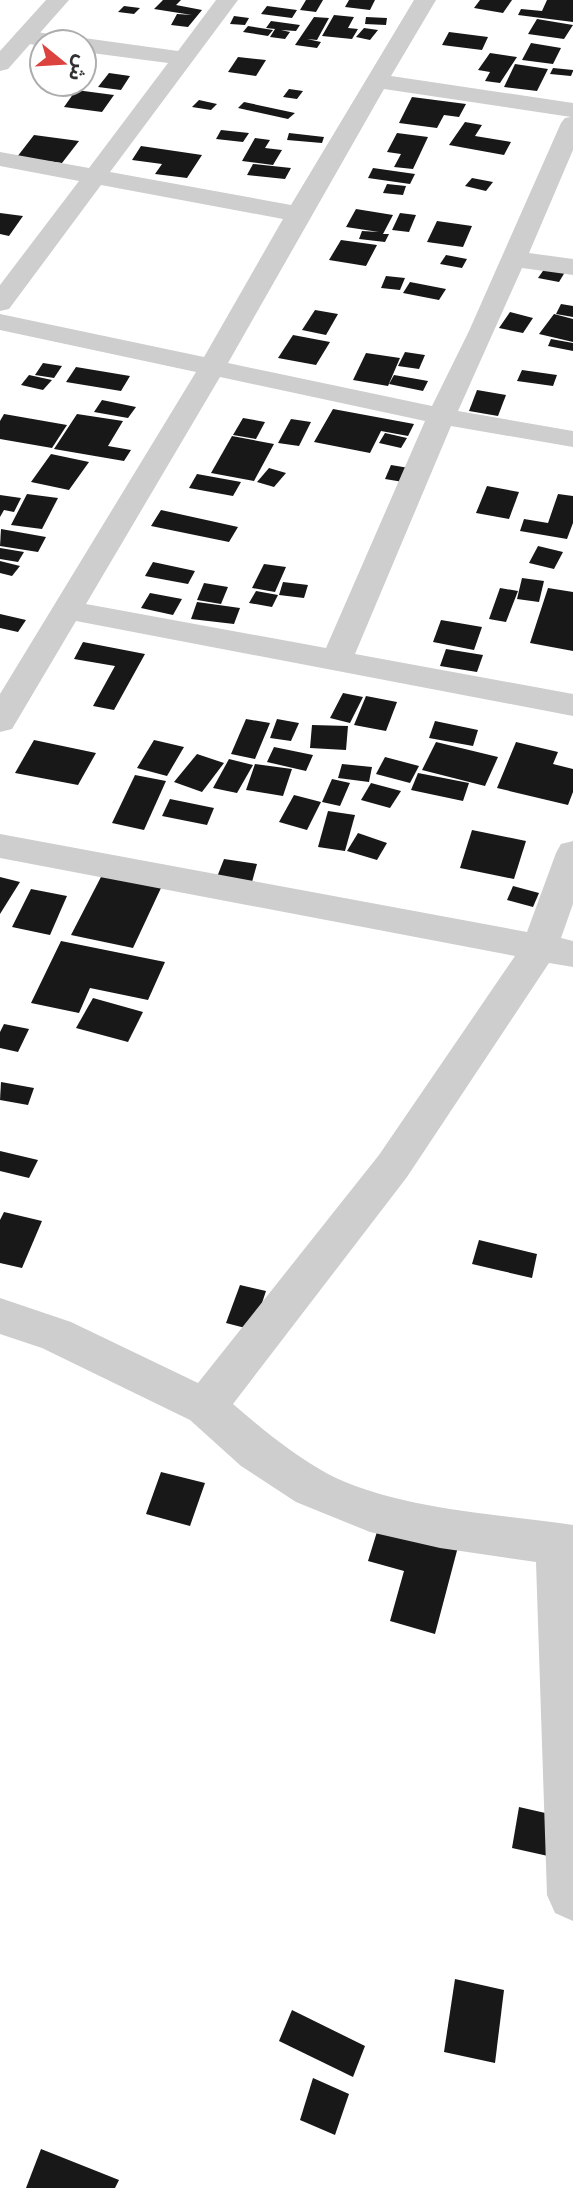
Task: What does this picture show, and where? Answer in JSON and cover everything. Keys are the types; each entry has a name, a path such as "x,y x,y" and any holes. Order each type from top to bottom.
{"street":[{"path":"0,64 58,0"},
{"path":"0,303 227,0"},
{"path":"0,721 213,366 298,214 425,0"},
{"path":"98,47 183,58"},
{"path":"378,81 573,110"},
{"path":"337,660 440,416 514,259 573,123"},
{"path":"0,159 298,214"},
{"path":"514,259 573,267"},
{"path":"0,322 440,416 573,439"},
{"path":"69,610 573,705"},
{"path":"0,846 556,951"},
{"path":"205,1407 556,951 573,853"},
{"path":"0,1316 56,1335 205,1407 257,1452 312,1488 370,1512 440,1527 565,1546 573,1895"}],"building":[{"path":"163,0 181,0 176,5 202,10 188,27 171,25 177,14 192,15 154,9"},
{"path":"306,0 323,0 316,12 300,10"},
{"path":"349,0 375,0 370,10 345,7"},
{"path":"480,0 512,0 503,13 474,8"},
{"path":"547,0 573,0 573,22 518,15 521,9 542,11"},
{"path":"124,6 140,8 134,14 118,12"},
{"path":"267,6 297,10 292,18 261,14"},
{"path":"334,15 354,17 348,28 358,29 352,39 322,36"},
{"path":"234,16 249,18 245,25 230,24"},
{"path":"314,17 329,18 317,40 307,39 321,42 317,48 295,45"},
{"path":"366,17 387,18 386,25 365,24"},
{"path":"537,19 573,25 564,39 528,34"},
{"path":"271,21 300,25 296,31 281,30 290,32 285,39 270,37 275,29 266,28"},
{"path":"248,26 273,30 268,36 243,32"},
{"path":"364,28 378,30 370,40 356,37"},
{"path":"449,32 488,37 482,50 442,45"},
{"path":"531,43 561,48 553,64 522,60"},
{"path":"490,53 517,57 500,83 485,81 490,72 478,70"},
{"path":"238,57 266,60 256,76 228,72"},
{"path":"515,64 548,69 537,91 504,87"},
{"path":"553,68 573,71 571,76 550,74"},
{"path":"109,73 130,76 121,90 98,87"},
{"path":"289,89 303,91 297,99 283,97"},
{"path":"98,93 114,95 102,112 64,107 70,98 98,98"},
{"path":"412,97 466,104 459,117 444,115 437,128 399,123"},
{"path":"199,100 217,104 211,110 192,107"},
{"path":"244,102 295,113 288,119 238,108"},
{"path":"465,122 482,125 475,136 511,142 504,155 449,145"},
{"path":"221,130 249,133 243,142 216,139"},
{"path":"289,133 324,137 322,143 287,140"},
{"path":"397,133 428,137 413,169 394,167 401,154 387,152"},
{"path":"34,135 79,141 62,163 17,157"},
{"path":"255,138 270,140 265,148 282,150 273,165 242,161"},
{"path":"141,146 202,155 187,178 155,174 162,164 132,160"},
{"path":"253,164 291,168 285,179 247,175"},
{"path":"373,168 415,174 410,184 368,178"},
{"path":"472,178 493,182 486,191 465,186"},
{"path":"387,184 406,186 403,195 383,193"},
{"path":"356,209 393,215 383,234 389,234 385,242 359,239 362,231 379,232 346,227"},
{"path":"0,213 23,216 9,236 0,234"},
{"path":"400,213 416,215 409,232 392,230"},
{"path":"437,221 472,226 463,247 427,242"},
{"path":"341,240 377,245 366,266 329,260"},
{"path":"446,255 467,259 462,268 440,264"},
{"path":"545,268 565,272 559,282 538,278"},
{"path":"386,276 405,278 400,290 381,288"},
{"path":"410,282 446,289 439,300 403,293"},
{"path":"561,304 573,306 573,317 556,314"},
{"path":"315,310 338,314 326,335 302,330"},
{"path":"510,312 533,318 523,333 499,328"},
{"path":"554,314 573,319 573,342 539,334"},
{"path":"293,335 330,342 316,365 278,358"},
{"path":"551,339 573,343 573,351 548,346"},
{"path":"405,352 425,355 419,369 398,366"},
{"path":"366,353 400,358 388,386 353,380"},
{"path":"43,363 62,366 54,378 35,375"},
{"path":"76,367 130,376 121,391 66,382"},
{"path":"522,370 557,375 553,386 517,381"},
{"path":"29,375 52,380 43,390 21,385"},
{"path":"394,375 428,381 423,391 389,384"},
{"path":"477,390 506,395 498,416 469,411"},
{"path":"102,400 136,407 128,418 94,412"},
{"path":"333,409 414,424 408,436 381,431 370,453 314,442"},
{"path":"4,414 67,425 52,448 0,439 0,421"},
{"path":"77,414 123,421 108,446 131,450 124,461 54,449"},
{"path":"243,418 265,422 256,439 233,435"},
{"path":"291,419 311,422 299,446 278,443"},
{"path":"385,433 407,438 401,448 379,443"},
{"path":"232,436 274,444 254,481 211,473"},
{"path":"51,454 89,462 69,490 31,482"},
{"path":"391,465 415,469 409,483 385,479"},
{"path":"269,468 286,473 274,487 257,482"},
{"path":"197,474 241,482 233,496 189,488"},
{"path":"487,486 519,492 509,519 476,513"},
{"path":"27,494 58,498 42,529 11,525"},
{"path":"558,494 573,496 573,523 567,539 520,531 524,519 548,523"},
{"path":"0,495 21,498 14,512 4,510 0,517"},
{"path":"161,510 238,527 229,542 151,526"},
{"path":"1,529 46,537 38,552 0,546"},
{"path":"538,546 563,552 554,569 529,563"},
{"path":"0,548 24,552 18,562 0,559"},
{"path":"0,561 20,566 12,576 0,573"},
{"path":"153,562 195,571 188,584 145,576"},
{"path":"264,564 286,567 275,592 252,588"},
{"path":"522,578 544,581 539,602 517,599"},
{"path":"283,582 308,585 304,598 279,595"},
{"path":"204,583 228,587 221,604 197,600"},
{"path":"500,588 518,591 506,622 489,619"},
{"path":"548,588 573,592 573,651 530,643"},
{"path":"256,591 278,595 272,607 249,603"},
{"path":"150,593 182,599 173,615 141,608"},
{"path":"197,602 240,608 234,624 191,619"},
{"path":"0,614 26,620 18,632 0,628"},
{"path":"441,620 482,627 474,650 433,642"},
{"path":"83,642 145,654 114,710 93,706 115,666 74,659"},
{"path":"446,649 483,655 477,672 440,666"},
{"path":"343,693 363,697 350,723 330,718"},
{"path":"366,696 397,702 386,731 354,725"},
{"path":"246,719 270,723 255,759 231,754"},
{"path":"277,719 299,723 291,741 270,738"},
{"path":"435,721 478,730 473,746 429,738"},
{"path":"312,725 348,726 346,750 310,748"},
{"path":"34,740 96,753 78,785 15,773"},
{"path":"154,740 184,747 167,776 137,768"},
{"path":"436,742 498,757 485,786 422,770"},
{"path":"516,742 558,752 553,764 573,769 573,792 568,805 497,788"},
{"path":"274,747 313,755 306,771 267,762"},
{"path":"197,754 224,763 202,792 174,782"},
{"path":"385,757 419,766 410,783 376,774"},
{"path":"229,759 253,765 237,793 213,788"},
{"path":"255,764 292,769 283,796 246,790"},
{"path":"342,764 372,767 369,782 338,778"},
{"path":"418,773 469,783 463,801 411,790"},
{"path":"135,775 166,781 144,830 112,823"},
{"path":"332,779 350,783 340,806 322,802"},
{"path":"371,783 401,791 390,808 361,800"},
{"path":"294,795 321,802 307,830 279,822"},
{"path":"170,799 214,808 207,825 162,816"},
{"path":"328,811 355,815 345,851 318,847"},
{"path":"472,830 526,841 514,879 460,868"},
{"path":"358,833 387,843 377,860 347,851"},
{"path":"224,859 257,864 252,882 217,877"},
{"path":"102,875 161,888 133,948 71,935"},
{"path":"0,877 20,882 0,914"},
{"path":"513,886 539,893 533,907 507,900"},
{"path":"31,889 67,896 50,935 12,927"},
{"path":"61,941 165,962 148,1000 90,988 79,1013 31,1003"},
{"path":"93,998 143,1012 128,1042 76,1028"},
{"path":"4,1024 29,1029 18,1052 0,1048 0,1032"},
{"path":"1,1082 34,1088 28,1105 0,1100"},
{"path":"0,1151 38,1160 29,1178 0,1171"},
{"path":"4,1212 42,1221 22,1268 0,1263 0,1220"},
{"path":"479,1240 537,1254 532,1278 472,1264"},
{"path":"240,1285 266,1291 253,1330 226,1323"},
{"path":"161,1472 205,1483 190,1526 146,1514"},
{"path":"380,1522 459,1543 435,1634 390,1621 404,1571 368,1561"},
{"path":"519,1807 554,1815 548,1856 512,1848"},
{"path":"455,1979 504,1990 495,2063 444,2052"},
{"path":"292,2010 365,2046 353,2077 279,2041"},
{"path":"313,2078 349,2094 335,2135 300,2120"},
{"path":"41,2149 119,2180 115,2188 26,2188"}]}
